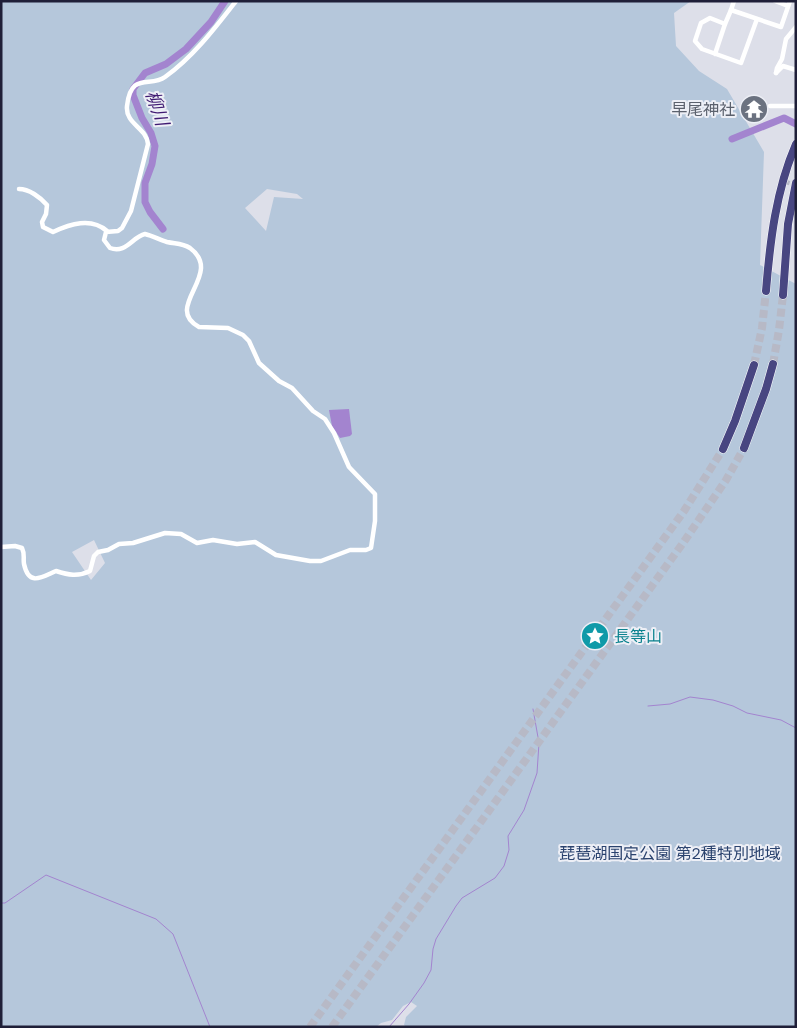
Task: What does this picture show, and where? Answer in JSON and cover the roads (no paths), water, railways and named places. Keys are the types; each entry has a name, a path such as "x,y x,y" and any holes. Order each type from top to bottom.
{"highway":[{"path":"766,291 769,255 780,191 796,144"},
{"path":"782,294 788,224 796,183"},
{"path":"744,448 766,389 773,364"},
{"path":"722,449 746,391 754,365"}],"street":[{"path":"19,189 26,189 43,200 47,205 46,214 42,222 43,227 53,232 72,224 92,223 100,224 107,231 118,231 127,221 131,212 148,144 146,135 130,119 127,108 130,93 139,83 162,79 185,61 216,27 236,1"},
{"path":"715,54 734,1"},
{"path":"731,10 781,27 789,4 775,1"},
{"path":"725,24 710,18 701,23 695,41 702,49 741,63 757,19"},
{"path":"796,27 786,39 782,60 776,73 783,66 796,70"},
{"path":"770,106 796,106"},
{"path":"1,547 15,546 22,548 27,572 32,578 39,579 56,571 69,575 83,574 90,571 94,556 98,552 108,550 119,544 133,543 170,532 181,534 197,543 212,540 237,544 255,542 276,556 310,561 321,561 350,550 366,550 372,546 375,521 375,494 349,467 334,433 325,419 313,411 292,388 280,381 259,363 243,334 228,328 199,327 190,318 187,303 201,274 197,254 182,244 167,242 143,233 123,249 113,250 104,242 107,231"}],"waterway":[{"name":"柳川","path":"163,229 145,202 145,183 152,164 155,146 133,95 133,89 145,73 166,64 186,49 211,22 225,1"},
{"path":"732,139 784,118 796,124"},
{"path":"648,706 670,704 690,697 713,700 733,706 747,713 781,720 796,728"},
{"path":"389,1027 424,983 431,970 436,939 456,906 462,898 495,878 504,866 509,850 508,836 524,810 537,773 539,743 533,709"},
{"path":"1,903 5,903 46,875 156,919 173,934 210,1027"}],"tunnel":[{"path":"779,180 796,185"},
{"path":"754,365 762,328 766,291"},
{"path":"773,364 783,295"},
{"path":"332,1027 683,543 726,480 744,448"},
{"path":"310,1027 684,511 723,449"}],"place":[{"name":"早尾神社","path":"754,109"},
{"name":"長等山","path":"595,636"}],"park label":[{"name":"琵琶湖国定公園 第2種特別地域","path":"670,853"}]}
